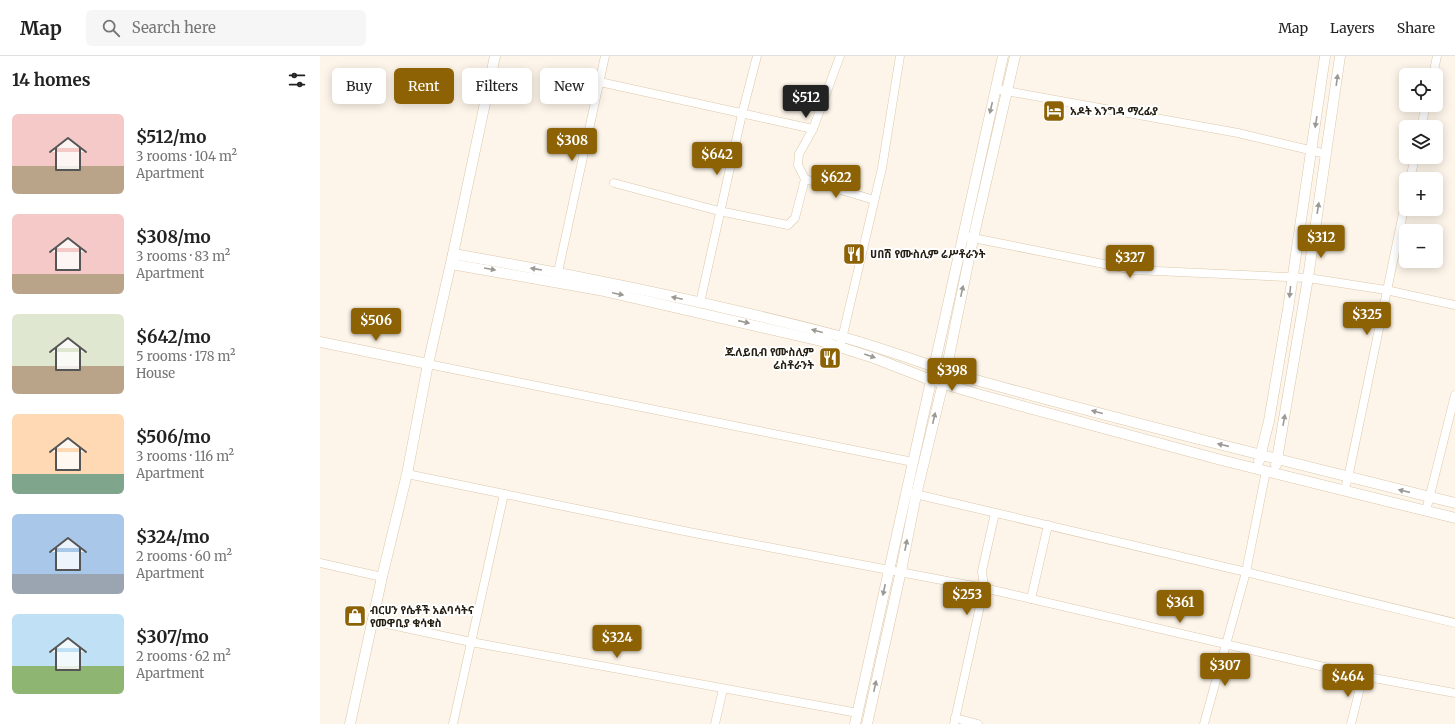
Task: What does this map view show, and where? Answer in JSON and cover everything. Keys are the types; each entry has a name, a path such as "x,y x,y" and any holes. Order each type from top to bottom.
{"street":[{"path":"350,724 382,577 407,474 428,364 495,56"},
{"path":"558,272 605,56"},
{"path":"700,302 719,212 757,56"},
{"path":"614,183 719,212 790,224 795,218 805,179 798,165 799,154 813,129 840,56"},
{"path":"842,342 891,120 900,56"},
{"path":"855,724 1003,56"},
{"path":"867,724 901,571 916,494 946,371 973,239 1015,56"},
{"path":"1204,724 1246,572 1266,471 1261,454 1279,363 1325,56"},
{"path":"1266,471 1277,458 1308,278 1340,56"},
{"path":"1434,68 1437,56"},
{"path":"600,82 813,129"},
{"path":"995,89 1238,133 1311,152 1326,154"},
{"path":"805,179 874,200"},
{"path":"1344,491 1348,478 1402,216"},
{"path":"962,236 1134,270 1308,278 1386,290 1455,305"},
{"path":"452,259 558,272 700,302 1118,418 1277,458 1348,478 1455,503"},
{"path":"452,259 842,342 891,364 942,384 1266,471 1455,518"},
{"path":"320,342 913,462"},
{"path":"1426,511 1455,395"},
{"path":"1114,431 1118,418"},
{"path":"407,474 694,533 901,571 984,588 1363,676 1455,693"},
{"path":"906,492 1455,623"},
{"path":"453,724 504,494"},
{"path":"978,724 954,721 984,588 982,571 995,513"},
{"path":"1031,599 1048,525"},
{"path":"320,563 382,577"},
{"path":"373,621 471,642 858,713"},
{"path":"1352,724 1363,676"},
{"path":"715,724 723,689"}],"place":[{"name":"አዶት እንግዳ ማረፊያ","path":"1054,111"},
{"name":"ሀበሽ የሙስሊም ሬሥቶራንት","path":"854,254"},
{"name":"ጁለይቢብ የሙስሊም ሬስቶራንት","path":"830,358"},
{"name":"ብርሀን የሴቶች አልባሳትና የመዋቢያ ቁሳቁስ","path":"355,616"}]}
